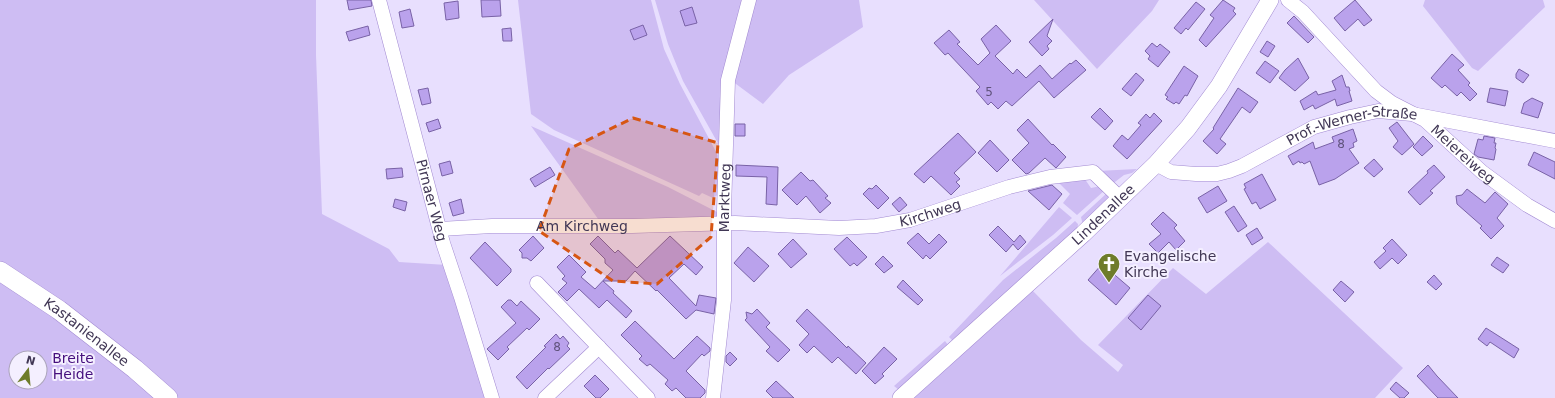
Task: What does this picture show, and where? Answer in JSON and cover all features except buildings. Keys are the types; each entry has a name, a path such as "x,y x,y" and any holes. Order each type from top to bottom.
{"main road":[{"name":"Kastanienallee","path":"0,271 59,310 136,369 168,398"}],"street":[{"name":"Pirnaer Weg","path":"379,0 443,243 492,398"},
{"name":"Marktweg","path":"713,398 724,300 723,224 728,80 749,0"},
{"name":"Lindenallee","path":"901,398 1121,199 1156,164 1188,128 1219,86 1270,0"},
{"name":"Meiereiweg","path":"1288,0 1303,12 1376,91 1392,103 1424,120 1482,172 1527,205 1555,221"},
{"name":"Prof.-Werner-Straße","path":"1156,164 1171,172 1218,174 1242,166 1314,127 1330,122 1378,112 1412,114 1555,141"},
{"name":"Kirchweg","path":"723,224 839,228 876,226 910,220 1010,187 1050,176 1093,172 1121,199"},
{"name":"Am Kirchweg","path":"440,229 492,226 632,226 723,224"},
{"path":"537,283 648,398"},
{"path":"545,398 599,347"}],"highlighted area":[{"path":"633,118 718,143 711,237 657,284 613,281 539,231 569,149"}],"green space":[{"path":"0,0 316,0 316,55 322,214 389,249 399,262 447,265 485,398 178,398 107,337 0,263"},
{"path":"518,0 651,0 664,49 680,84 722,163 719,194 713,198 702,193 699,196 554,130 531,114"},
{"path":"655,0 746,0 724,154 683,81 668,44"},
{"path":"753,0 859,0 863,27 789,75 763,104 732,81"},
{"path":"1034,0 1159,0 1152,11 1097,69"},
{"path":"1425,0 1543,0 1545,7 1478,71 1472,68 1423,6"},
{"path":"531,126 668,187 717,212 717,221 601,223"},
{"path":"1137,169 1132,173 1124,175 1111,185 1097,171"},
{"path":"1082,175 1091,188 1101,186 1105,190 1077,215 1063,203 1070,194 1054,178"},
{"path":"1107,193 1111,197 1083,226 1081,217"},
{"path":"1059,207 1072,218 1053,235 1000,276"},
{"path":"1075,221 1078,224 1077,232 953,341 949,337 1003,280"},
{"path":"1268,242 1403,368 1375,398 911,398 1031,289 1081,340 1118,372 1123,365 1098,345 1173,268 1206,294"},
{"name":"Breite Heide","path":"0,279 56,315 161,398 0,398"},
{"path":"945,341 949,346 899,390 894,386"}],"place":[{"name":"Evangelische Kirche","path":"1109,284"}]}
